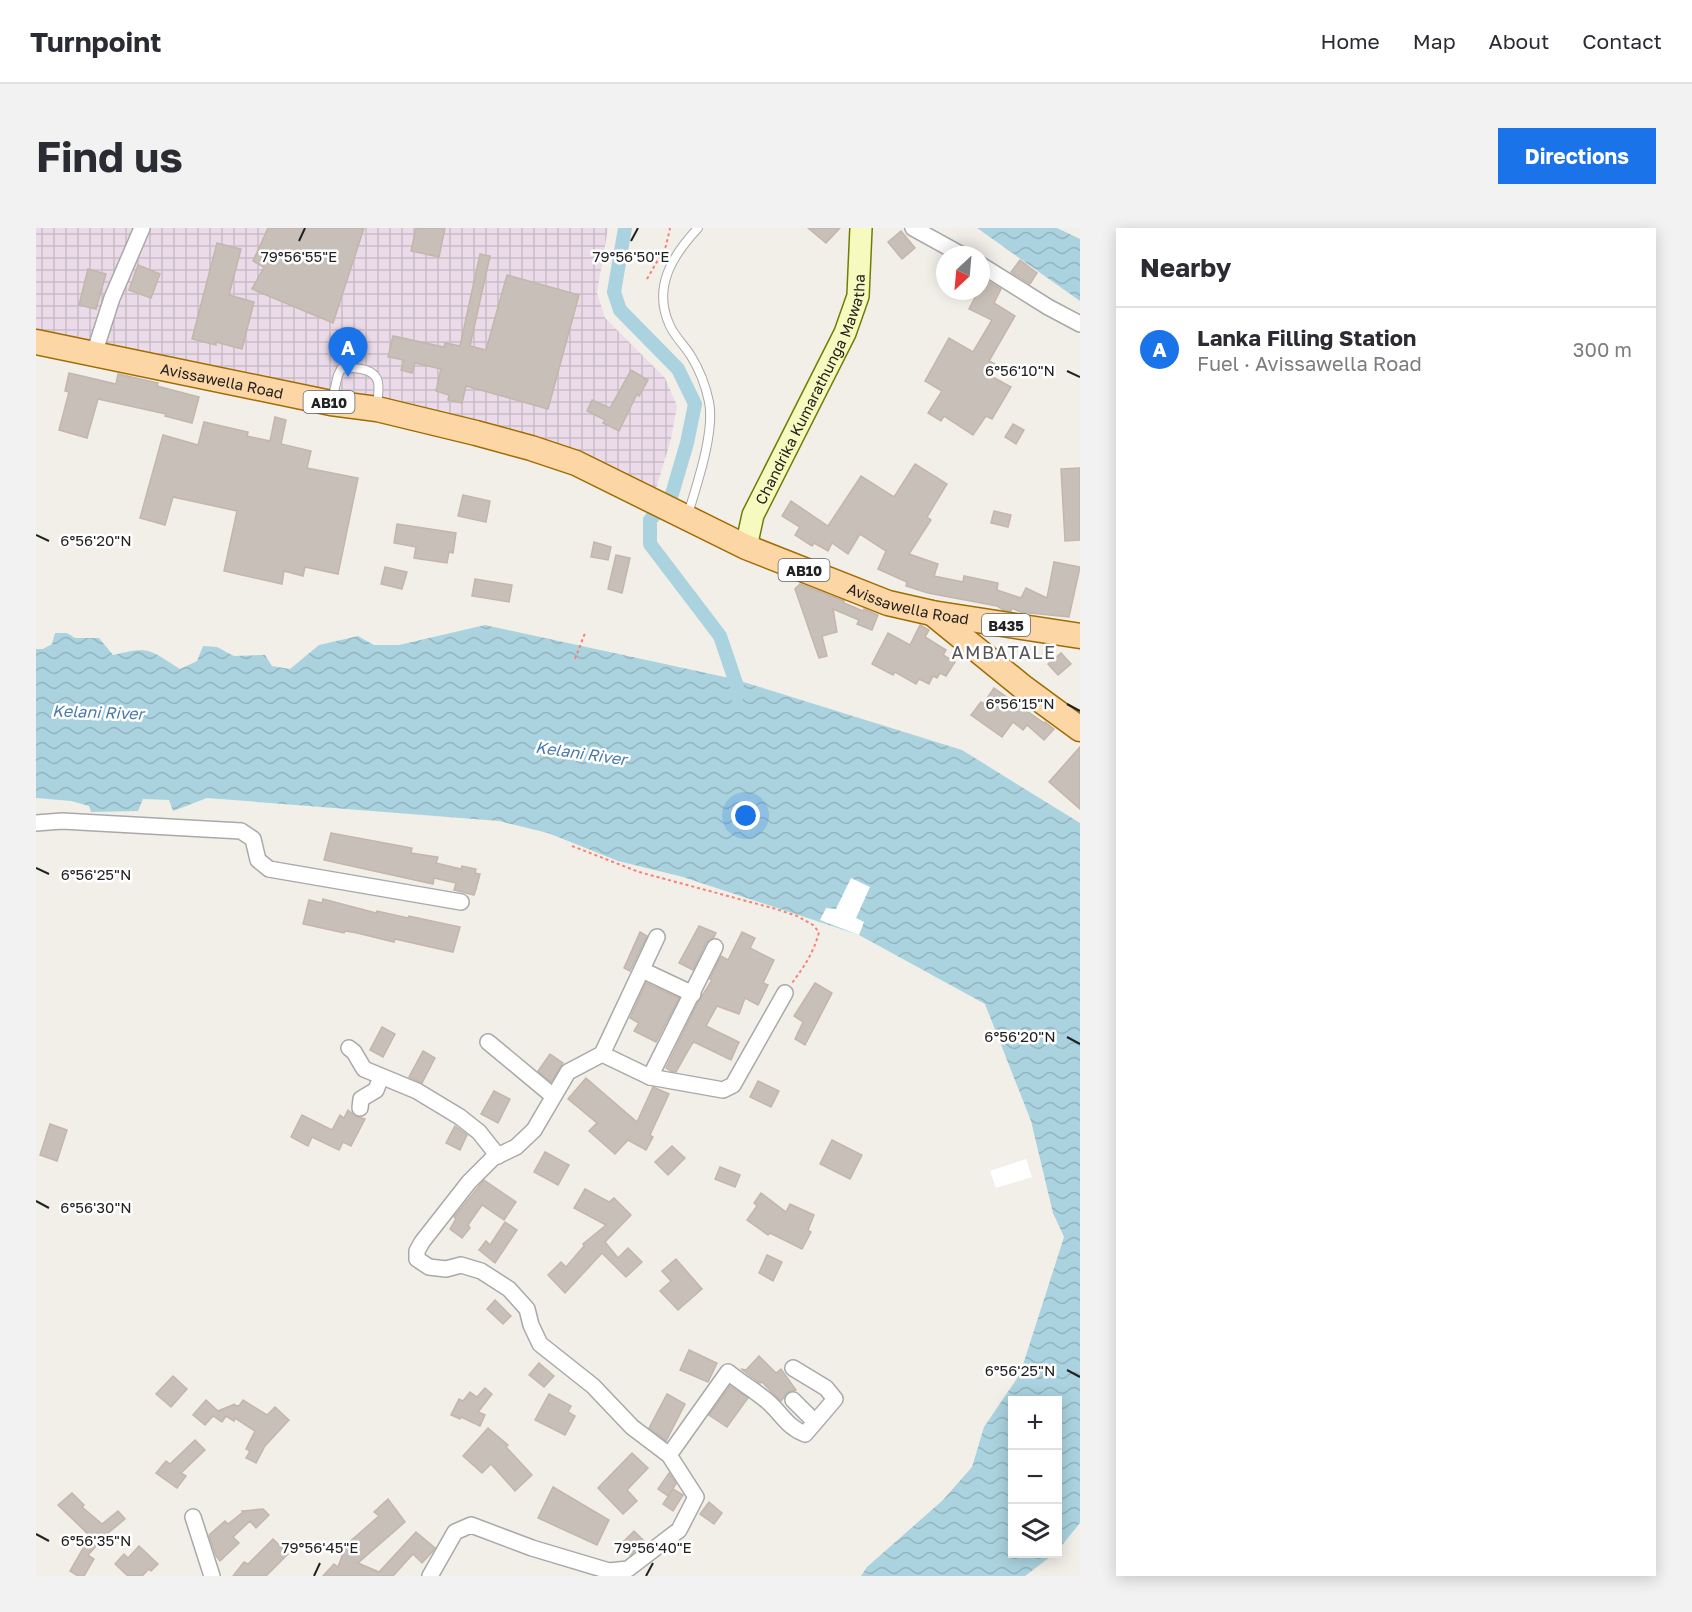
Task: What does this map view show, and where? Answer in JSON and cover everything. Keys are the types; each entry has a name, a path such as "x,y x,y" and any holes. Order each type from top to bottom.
{"main road":[{"name":"Chandrika Kumarathunga Mawatha","path":"746,547 753,515 846,333 858,296 861,228"},
{"name":"Avissawella Road","path":"36,342 331,403 377,410 531,448 576,463 746,547 888,603 932,614 1080,636"},
{"name":"AB10","path":"932,614 1024,688 1080,729"}],"street":[{"path":"94,354 112,298 142,228"},
{"path":"913,228 946,246"},
{"path":"990,271 1080,324"},
{"path":"36,823 62,821 241,831 253,839 258,860 269,869 461,902"},
{"path":"430,1576 455,1533 471,1525 532,1548 609,1571 628,1569 679,1530 696,1497 669,1455 632,1426 593,1386 540,1344 531,1325 527,1309 509,1289 481,1270 461,1265 446,1269 429,1267 417,1259 417,1251 469,1182 493,1158 516,1147 534,1130 568,1072 602,1054 657,937"},
{"path":"650,1077 715,947"},
{"path":"642,970 693,994"},
{"path":"602,1054 650,1077 723,1090 729,1088 733,1086 785,993"},
{"path":"489,1042 553,1096"},
{"path":"349,1048 354,1052 359,1073 381,1077 417,1091 460,1117 479,1132 498,1156"},
{"path":"360,1107 361,1099 376,1090 381,1077"},
{"path":"669,1455 728,1372 768,1401 784,1421 795,1430 805,1434 835,1399 826,1388 793,1368"},
{"path":"793,1400 815,1422"},
{"path":"193,1517 212,1576"}],"lane":[{"path":"684,516 710,427 710,404 692,357 670,326 662,291 670,267 684,243 698,228"},
{"path":"331,403 338,375 341,369 348,367 370,371 376,377 379,384 377,410"}],"path":[{"path":"646,279 666,246 670,228"},
{"path":"575,659 585,633"},
{"path":"572,846 639,872 776,909 813,925 819,932 816,942 807,963 785,993"}],"shaded area":[{"path":"36,228 608,228 597,293 605,318 665,378 677,406 671,439 657,486 653,490 333,392 36,331"}],"water":[{"path":"977,228 1057,228 1080,239 1080,301"},
{"name":"Kelani River","path":"485,625 734,679 962,750 1080,823 1080,1523 1062,1545 1062,1396 1008,1396 1008,1558 1049,1558 1025,1576 861,1576 867,1567 943,1500 972,1467 984,1427 1020,1374 1064,1237 1053,1213 1031,1121 985,1004 859,935 683,877 618,861 548,833 499,821 207,798 173,811 169,800 143,799 138,811 91,812 89,806 71,801 36,798 36,649 43,649 52,644 55,633 67,633 75,638 99,638 113,655 142,650 155,653 180,669 197,661 203,646 217,647 234,656 265,655 272,666 290,669 319,645 358,636 374,645 399,645"}],"pier":[{"path":"851,878 870,887 856,918 864,922 859,935 820,920 826,908 836,909"},
{"path":"1026,1159 1032,1177 996,1188 990,1171"}],"building":[{"path":"268,228 364,228 333,323 252,289 264,267 253,261"},
{"path":"416,228 445,228 439,257 411,251"},
{"path":"808,228 840,228 826,243"},
{"path":"901,231 915,248 902,259 888,242"},
{"path":"217,243 241,249 229,295 254,302 242,349 192,339"},
{"path":"480,254 490,256 470,346 486,350 507,275 579,295 548,409 466,386 462,403 448,400 449,395 436,391 441,369 415,363 412,373 401,370 404,360 388,357 393,336 444,347 445,343 460,346"},
{"path":"1020,260 1037,273 1030,284 1011,272"},
{"path":"138,265 160,274 151,298 129,290"},
{"path":"88,269 106,274 96,309 79,305"},
{"path":"990,283 1001,289 994,303 1015,316 989,361 997,365 991,376 1011,387 992,419 986,416 973,435 944,416 941,421 928,413 942,391 925,381 949,338 973,352 992,320 969,309 974,300 990,300"},
{"path":"631,370 648,380 639,396 637,394 619,431 603,423 605,420 587,411 592,400 610,408"},
{"path":"69,373 116,384 118,374 158,383 157,386 199,397 192,423 165,416 166,414 98,399 87,438 59,430 69,392 65,391"},
{"path":"275,417 286,420 281,444 311,451 307,468 358,478 338,574 305,567 303,576 284,571 282,584 224,571 237,511 173,497 165,525 140,518 163,435 198,445 204,422 248,432 247,436 270,441"},
{"path":"1013,424 1024,430 1016,444 1005,437"},
{"path":"915,464 947,484 927,517 931,520 909,554 938,564 934,576 963,582 964,576 998,583 997,590 1021,598 1026,588 1047,598 1054,562 1080,567 1069,617 1020,612 1012,608 1011,611 1003,610 997,606 928,593 906,586 907,582 878,569 886,551 860,534 848,554 832,543 828,551 814,543 812,546 795,535 800,527 782,516 791,501 828,526 861,476 894,497"},
{"path":"1080,468 1080,540 1065,541 1061,469"},
{"path":"463,495 490,501 486,522 458,516"},
{"path":"994,511 1011,515 1008,527 991,523"},
{"path":"397,524 456,533 453,553 449,552 447,563 414,558 416,547 394,543"},
{"path":"594,542 611,547 608,560 591,557"},
{"path":"616,555 630,558 622,593 608,589"},
{"path":"385,567 407,572 402,589 381,584"},
{"path":"475,579 512,585 509,602 472,596"},
{"path":"800,584 863,611 864,609 878,615 872,630 857,624 859,620 833,609 837,632 822,636 827,656 819,658 795,589"},
{"path":"920,625 929,630 925,637 946,650 943,655 955,662 946,676 940,673 937,678 933,676 929,684 919,679 916,684 895,672 893,675 872,664 888,633 910,645"},
{"path":"1061,653 1071,664 1058,675 1048,664"},
{"path":"994,688 1054,729 1044,740 1027,725 1023,730 1013,722 1002,737 971,715 981,702 983,704"},
{"path":"1080,747 1080,809 1049,782"},
{"path":"331,833 412,848 411,853 438,857 436,863 461,869 462,866 476,869 475,873 480,874 474,895 454,890 456,883 434,878 433,884 324,860"},
{"path":"323,899 376,913 377,911 408,918 409,916 460,927 453,952 395,939 394,942 303,924 309,900 322,903"},
{"path":"699,926 716,933 706,943 693,970 679,963"},
{"path":"640,932 647,936 630,971 624,968"},
{"path":"742,932 755,938 750,948 774,960 763,983 768,985 758,1005 745,998 739,1014 717,1006 706,1026 739,1042 731,1060 694,1042 676,1072 671,1071 666,1068 698,1002 712,980 710,979 721,956 728,960"},
{"path":"646,983 679,998 656,1042 634,1031 639,1023 630,1018"},
{"path":"815,983 832,993 805,1045 795,1039 803,1022 794,1016"},
{"path":"382,1027 395,1034 383,1057 370,1050"},
{"path":"423,1051 435,1058 422,1083 409,1077"},
{"path":"550,1054 563,1063 551,1082 538,1071"},
{"path":"586,1078 637,1122 653,1087 669,1094 650,1135 653,1137 646,1150 628,1140 615,1154 589,1131 597,1123 568,1099"},
{"path":"758,1081 779,1091 771,1107 750,1097"},
{"path":"494,1091 510,1099 498,1123 481,1114"},
{"path":"348,1110 355,1116 365,1119 351,1146 343,1142 339,1150 312,1137 308,1146 291,1137 302,1115 332,1130 340,1115 344,1118"},
{"path":"50,1124 67,1130 57,1161 40,1155"},
{"path":"455,1126 467,1135 460,1150 446,1143"},
{"path":"832,1140 862,1155 850,1179 820,1164"},
{"path":"672,1146 685,1158 668,1175 655,1162"},
{"path":"545,1152 569,1165 558,1185 534,1172"},
{"path":"720,1167 740,1175 735,1187 715,1179"},
{"path":"484,1180 516,1202 504,1220 482,1205 462,1238 450,1229 456,1219 454,1217"},
{"path":"585,1189 609,1202 614,1198 631,1215 605,1242 618,1258 628,1248 642,1262 626,1277 602,1253 565,1293 548,1275 561,1262 566,1267 584,1246 583,1244 606,1225 574,1208"},
{"path":"761,1193 786,1212 790,1204 814,1215 808,1230 811,1232 802,1249 770,1233 768,1235 747,1220 757,1206 754,1203"},
{"path":"505,1222 517,1230 495,1263 479,1250 486,1241 490,1245"},
{"path":"767,1255 782,1262 773,1281 759,1273"},
{"path":"676,1259 702,1289 678,1310 660,1291 671,1281 662,1271"},
{"path":"495,1300 511,1316 503,1324 487,1309"},
{"path":"689,1350 717,1363 708,1382 680,1370"},
{"path":"759,1356 776,1373 781,1369 796,1390 787,1393 781,1401 762,1382 760,1383 741,1369 746,1370"},
{"path":"539,1363 554,1376 544,1387 529,1375"},
{"path":"173,1376 187,1389 171,1407 156,1394"},
{"path":"730,1386 748,1398 727,1427 709,1415"},
{"path":"485,1388 492,1394 478,1412 485,1415 480,1426 451,1415 459,1399 463,1401 470,1392 477,1397"},
{"path":"549,1394 571,1406 568,1412 575,1416 565,1435 535,1420"},
{"path":"667,1394 685,1404 666,1441 649,1428"},
{"path":"206,1400 218,1411 235,1404 239,1406 243,1400 267,1415 275,1407 289,1420 265,1446 256,1463 246,1458 250,1451 246,1449 255,1431 235,1418 234,1421 226,1416 222,1422 213,1416 205,1425 193,1415"},
{"path":"488,1428 508,1445 506,1447 532,1475 515,1491 491,1464 482,1473 463,1456"},
{"path":"195,1440 205,1450 181,1473 186,1476 177,1488 156,1473 166,1461 170,1464"},
{"path":"632,1453 648,1468 627,1490 637,1501 623,1514 598,1488"},
{"path":"669,1473 676,1484 668,1496 658,1489"},
{"path":"553,1487 609,1520 597,1545 538,1518"},
{"path":"673,1489 683,1495 673,1511 663,1504"},
{"path":"72,1493 84,1505 82,1507 102,1524 118,1511 125,1519 107,1534 88,1555 94,1559 84,1576 78,1576 70,1571 90,1536 58,1505"},
{"path":"388,1499 405,1522 358,1563 379,1572 416,1532 435,1548 433,1551 422,1563 413,1554 393,1576 323,1576 334,1564 338,1567 346,1545 379,1516 374,1512"},
{"path":"709,1502 722,1513 714,1524 700,1514"},
{"path":"263,1509 269,1515 256,1528 250,1521 233,1537 239,1543 220,1561 209,1535 225,1521 228,1524 242,1511"},
{"path":"634,1531 646,1543 630,1555 620,1545"},
{"path":"273,1539 288,1554 266,1576 233,1576 244,1562 248,1564"},
{"path":"139,1546 158,1564 142,1576 128,1576 115,1564 124,1554 128,1558"}],"waterway":[{"path":"625,228 614,292 620,310 678,369 695,404 687,443 672,494 650,520 650,544 720,636 737,686 737,696"}],"place":[{"name":"Lanka Filling Station","path":"348,377"}],"district":[{"name":"AMBATALE","path":"1004,652"}]}
